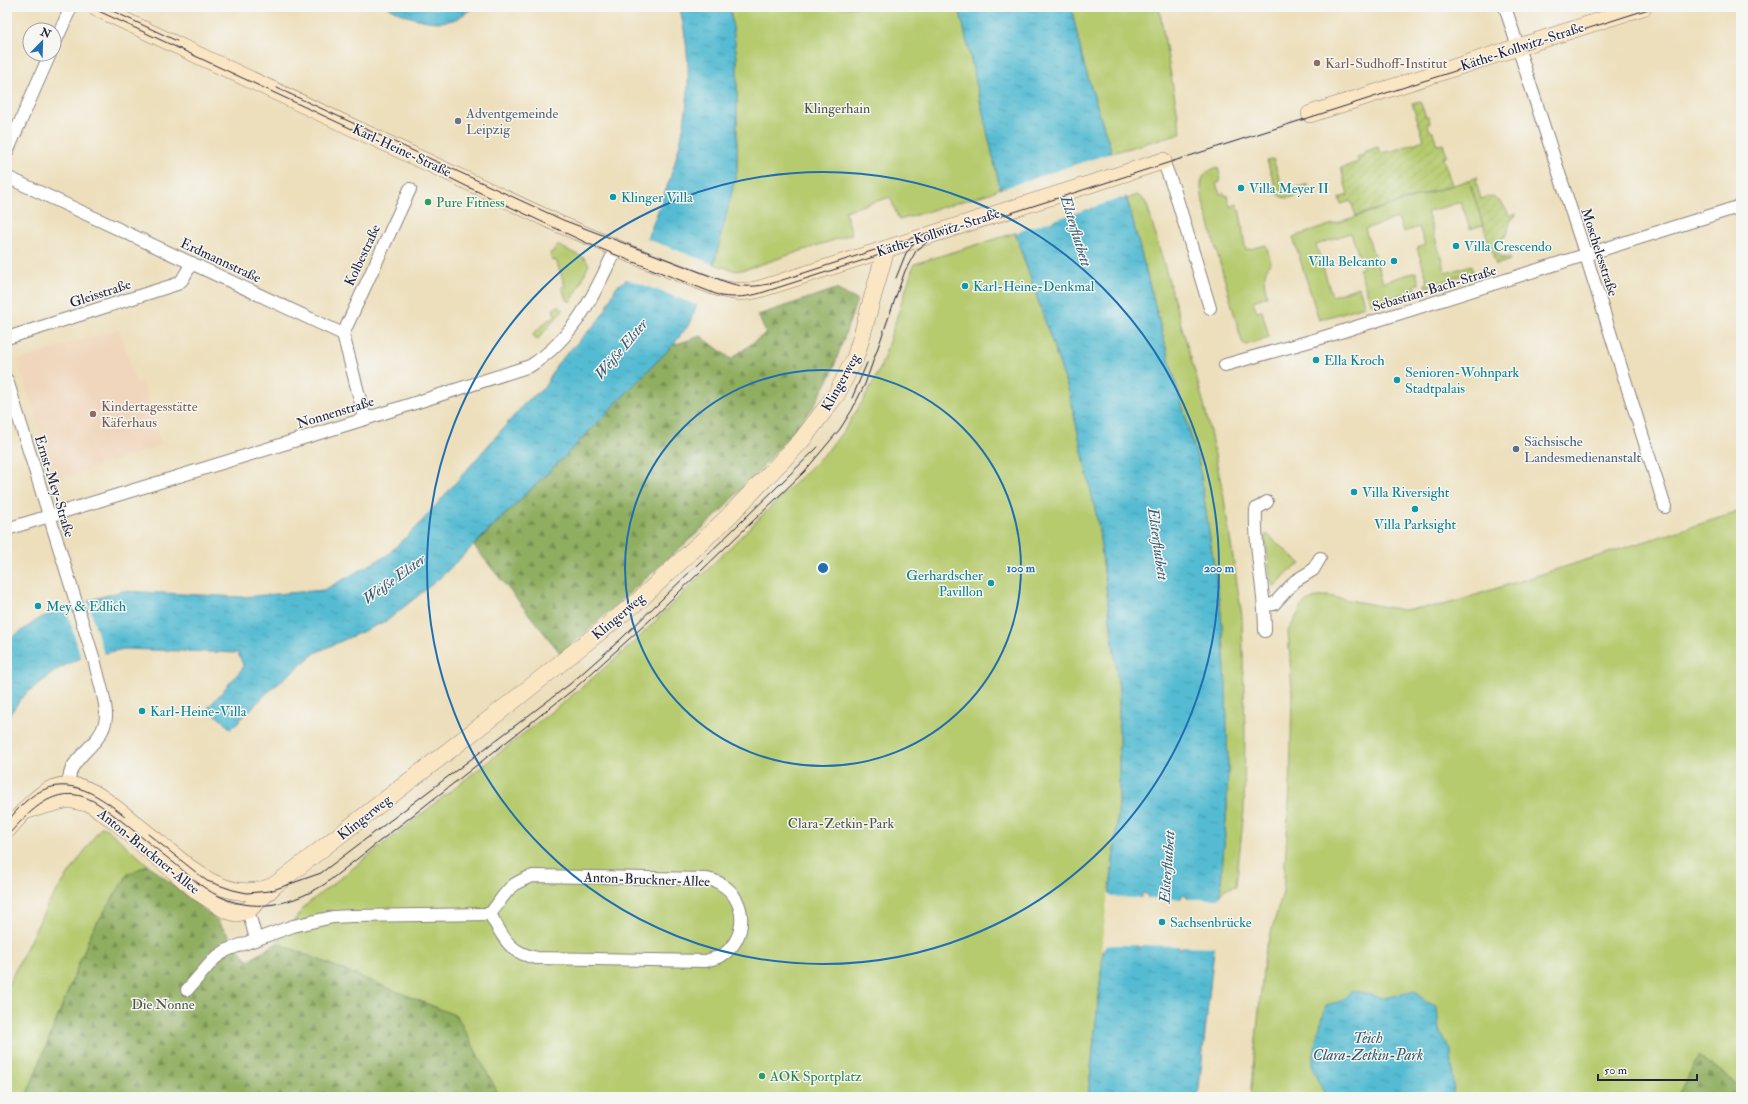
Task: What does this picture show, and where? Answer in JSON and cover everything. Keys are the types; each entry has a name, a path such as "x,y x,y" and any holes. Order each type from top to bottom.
{"main road":[{"name":"Karl-Heine-Straße","path":"95,7 559,224 713,286"},
{"name":"Käthe-Kollwitz-Straße","path":"1310,114 1643,7"},
{"name":"Käthe-Kollwitz-Straße","path":"713,286 734,292 754,291 1163,161"},
{"name":"Klingerweg","path":"247,893 258,892 275,885 500,711 637,602 734,512 801,441 836,395 855,358 886,249"},
{"name":"Anton-Bruckner-Allee","path":"247,893 207,881 95,794 78,787 68,793 80,801 98,808 189,884 220,907 237,913 248,910"},
{"path":"7,830 31,802 44,792 52,788 68,793"},
{"path":"248,910 275,885"},
{"path":"247,893 248,910"}],"street":[{"path":"62,27 71,7"},
{"name":"Moschelesstraße","path":"1505,7 1586,256 1665,507"},
{"path":"7,152 46,62"},
{"path":"1163,161 1174,189 1210,308"},
{"name":"Erdmannstraße","path":"7,177 343,334"},
{"name":"Kolbestraße","path":"343,334 410,189"},
{"name":"Sebastian-Bach-Straße","path":"1225,365 1314,340 1586,256 1741,206"},
{"name":"Nonnenstraße","path":"7,529 522,369 539,360 581,317 591,300 616,248"},
{"name":"Gleisstraße","path":"7,338 177,284 182,280 192,263"},
{"path":"343,334 365,419"},
{"name":"Ernst-Mey-Straße","path":"7,380 94,663 105,706 106,718 99,737 76,762 71,770 68,793"},
{"path":"1265,631 1265,605 1256,542 1256,509 1267,502"},
{"path":"1265,605 1274,604 1295,581 1313,570 1320,558"},
{"name":"Anton-Bruckner-Allee","path":"533,876 706,879 720,883 732,892 740,905 742,916 739,934 732,946 720,956 706,961 537,958 524,956 514,951 503,938 490,914 507,890 518,881 533,876"},
{"path":"248,910 256,939"},
{"path":"187,990 215,958 227,950 293,926 333,917 490,914"}],"shaded area":[{"name":"Kindertagesstätte Käferhaus","path":"119,329 136,383 142,381 161,445 57,480 17,360"}],"green space":[{"name":"Klingerhain","path":"730,7 959,7 1000,188 990,193 899,220 890,197 845,211 852,234 747,269 736,271 714,264 737,170 737,58"},
{"path":"1071,7 1159,7 1181,133 1112,153 1084,65"},
{"path":"1420,101 1426,117 1428,116 1430,122 1428,125 1430,131 1433,132 1437,145 1443,144 1447,156 1443,158 1452,185 1356,216 1351,201 1341,204 1339,198 1348,195 1341,168 1358,162 1357,157 1364,155 1364,152 1378,147 1380,153 1389,152 1424,140 1412,103"},
{"path":"1273,159 1284,192 1308,184 1308,190 1289,198 1281,197 1278,194 1267,161"},
{"path":"1218,167 1221,179 1220,182 1216,184 1220,194 1224,193 1225,196 1227,195 1230,207 1237,204 1246,250 1266,245 1271,262 1266,270 1264,278 1267,296 1253,301 1257,312 1262,311 1269,337 1246,345 1242,342 1202,196 1201,185 1204,176 1211,169"},
{"path":"1478,177 1476,181 1481,199 1491,196 1502,203 1510,216 1517,214 1510,222 1507,235 1497,242 1495,246 1499,256 1503,258 1509,257 1510,260 1496,265 1469,180"},
{"path":"1469,180 1483,225 1470,229 1461,202 1427,212 1446,273 1471,265 1473,272 1426,287 1425,284 1428,282 1417,248 1425,245 1419,227 1403,232 1398,218 1365,229 1383,282 1416,272 1419,284 1415,285 1416,290 1371,304 1359,269 1363,268 1351,233 1347,234 1316,245 1332,296 1359,287 1365,306 1319,320 1293,237"},
{"path":"1137,195 1144,200 1147,205 1204,404 1223,492 1242,616 1245,731 1244,811 1236,886 1225,889 1220,895 1227,807 1228,765 1224,648 1221,613 1199,464 1172,370 1127,199"},
{"name":"Clara-Zetkin-Park","path":"1015,233 1069,392 1098,523 1119,690 1119,804 1088,1097 500,1097 457,1016 277,943 306,905 575,693 630,646 828,450 845,429 864,399 880,369 914,264"},
{"path":"557,245 584,258 589,264 578,289 570,302 566,299 562,287 565,286 556,260 552,261 550,253 554,251"},
{"path":"836,289 857,300 831,375 812,409 767,462 716,516 561,654 474,546 565,456 673,345 701,336 731,359 766,333 758,315"},
{"path":"559,306 563,310 537,340 533,335 534,333 549,319 551,320 555,316 553,309"},
{"path":"1741,511 1741,1097 1250,1097 1265,952 1283,892 1290,789 1292,692 1288,631 1304,603 1318,597 1328,596 1402,610 1444,605"},
{"path":"1267,534 1301,564 1289,571 1274,587 1271,581 1265,537"},
{"path":"101,827 107,829 148,865 128,874 92,931 26,1097 7,1097 7,987 48,904"},
{"name":"Die Nonne","path":"148,865 216,919 248,961 277,943 457,1016 500,1097 26,1097 92,931 128,874"},
{"path":"1698,1056 1741,1087 1741,1097 1677,1097"}],"water":[{"path":"388,7 475,7 456,19 445,22 437,22 419,20"},
{"name":"Weiße Elster","path":"680,7 730,7 737,58 737,171 714,264 688,326 673,345 565,456 441,577 388,620 315,653 268,692 231,729 208,708 242,669 243,665 238,653 124,649 78,659 58,669 23,696 7,718 7,641 40,618 90,600 123,591 241,597 324,590 386,556 417,527 526,402 544,388 557,364 598,321 606,309 616,287 629,278 635,267 666,189 682,136 688,81 686,46"},
{"name":"Elsterflutbett","path":"959,7 1071,7 1084,65 1128,203 1172,370 1199,464 1221,613 1226,685 1228,765 1227,807 1220,895 1198,1097 1088,1097 1119,804 1119,690 1098,523 1069,392 1000,188","holes":["1108,151 1125,197 1124,201 1121,198 1107,155","1073,162 1076,165 1091,208 1090,211 1087,209 1073,166","1035,174 1038,177 1053,220 1052,223 1049,221 1035,178","1002,185 1005,188 1020,230 1019,234 1016,232","1143,893 1148,897 1143,946 1138,948 1136,942 1140,899","1183,894 1188,898 1184,947 1179,949 1176,943 1180,900"]},
{"name":"Teich Clara-Zetkin-Park","path":"1352,990 1383,998 1416,991 1424,1001 1437,1006 1439,1030 1451,1052 1454,1086 1453,1097 1326,1097 1316,1077 1313,1065 1315,1043 1326,1005 1341,1001"}],"pier":[{"path":"1114,152 1128,196 1013,233 998,190"},
{"path":"645,238 716,265 699,306 625,278 633,266"},
{"path":"87,599 104,655 82,660 65,606"},
{"path":"1108,892 1111,897 1142,898 1138,945 1106,945 1101,952"},
{"path":"1223,892 1216,950 1214,947 1182,946 1186,899 1218,899"},
{"path":"1146,898 1183,899 1179,946 1141,945"}],"tram line":[{"path":"90,7 352,129 470,188 589,244 721,296 737,297 761,293 1655,7"},
{"path":"104,7 177,41"},
{"path":"277,88 563,220 726,282 738,285 755,286 773,283 952,225"},
{"path":"7,836 37,807 48,800 59,796 72,795 85,797 100,805 193,879 220,897 250,905 265,905 296,899 325,884 574,689 650,620 804,472 840,429 852,410 865,384 905,271 916,251 927,242"},
{"path":"896,278 906,253 915,243"},
{"path":"852,398 867,363"},
{"path":"148,834 207,881 233,890 247,893 270,891 321,873 570,684 621,639 818,447"},
{"path":"7,822 23,803 39,792 52,787 65,786 78,788 90,793 126,817"}],"place":[{"name":"Karl-Sudhoff-Institut","path":"1317,63"},
{"name":"Adventgemeinde Leipzig","path":"458,121"},
{"name":"Villa Meyer II","path":"1241,188"},
{"name":"Klinger Villa","path":"613,197"},
{"name":"Pure Fitness","path":"428,202"},
{"name":"Villa Crescendo","path":"1456,246"},
{"name":"Villa Belcanto","path":"1394,261"},
{"name":"Karl-Heine-Denkmal","path":"965,286"},
{"name":"Ella Kroch","path":"1316,360"},
{"name":"Senioren-Wohnpark Stadtpalais","path":"1397,380"},
{"name":"Kindertagesstätte Käferhaus","path":"93,414"},
{"name":"Sächsische Landesmedienanstalt","path":"1516,449"},
{"name":"Villa Riversight","path":"1354,492"},
{"name":"Villa Parksight","path":"1415,509"},
{"name":"Gerhardscher Pavillon","path":"991,583"},
{"name":"Mey & Edlich","path":"38,606"},
{"name":"Karl-Heine-Villa","path":"142,711"},
{"name":"Sachsenbrücke","path":"1162,922"},
{"name":"AOK Sportplatz","path":"762,1076"}]}
